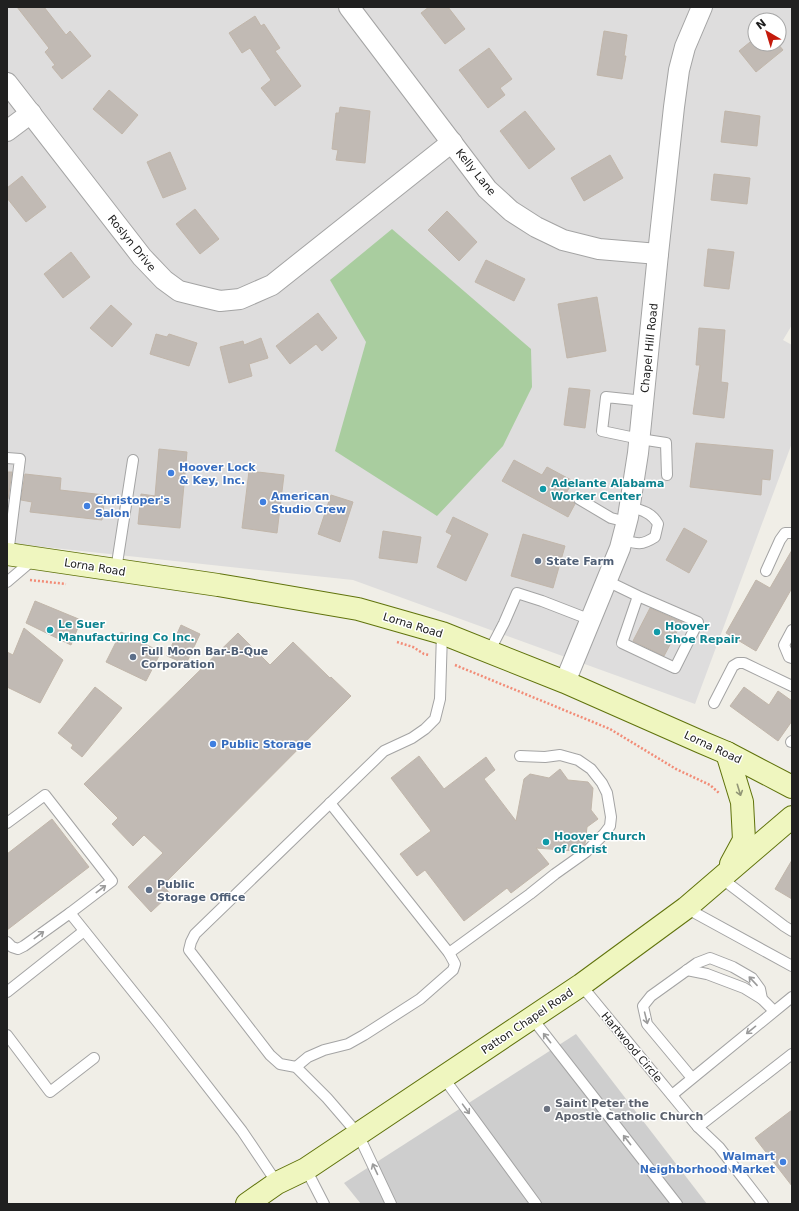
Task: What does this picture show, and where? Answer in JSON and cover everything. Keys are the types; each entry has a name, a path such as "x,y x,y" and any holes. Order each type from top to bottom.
{"street":[{"name":"Kelly Lane","path":"349,7 487,188 511,211 536,227 563,240 599,249 658,254"},
{"name":"Chapel Hill Road","path":"565,682 620,548 634,486 679,70 685,47 702,7"},
{"name":"Roslyn Drive","path":"7,83 142,257 164,280 179,291 220,301 240,299 272,286 452,142"},
{"path":"7,131 31,113"},
{"name":"Lorna Road","path":"8,554 218,585 358,609 442,633 565,682 727,753 792,787"},
{"path":"724,875 744,840 742,802 727,753"},
{"name":"Patton Chapel Road","path":"247,1204 278,1183 306,1169 581,985 686,908 792,817"}],"lane":[{"path":"644,401 606,397 602,431 666,443 667,475"},
{"path":"7,458 20,459 8,554"},
{"path":"116,570 133,460"},
{"path":"579,499 611,518 626,523"},
{"path":"766,571 780,540 786,533 792,533"},
{"path":"9,580 36,558"},
{"path":"607,581 698,622 675,668 622,643 638,596"},
{"path":"489,652 518,593 591,620"},
{"path":"792,630 784,645 789,657 792,658"},
{"path":"391,1204 358,1134 327,1098 296,1067 280,1064 270,1055 189,950 195,934 384,751 412,738 425,729 435,719 440,699 442,633"},
{"path":"714,703 733,666 738,664 744,663 792,686"},
{"path":"449,953 525,899 555,874 586,852 610,826 611,817 607,793 602,783 590,769 578,760 560,755 540,757 520,756"},
{"path":"7,823 45,795 112,881 24,946 18,949 12,947 7,942"},
{"path":"296,1067 308,1057 324,1050 348,1044 420,999 453,970 455,964 449,953 330,803"},
{"path":"724,875 778,922 792,930"},
{"path":"686,908 792,966"},
{"path":"70,913 242,1130 278,1183"},
{"path":"7,992 84,931"},
{"path":"692,1078 648,1024 644,1006 651,996 697,963 710,958 733,967 752,978 760,990 762,999"},
{"path":"687,970 707,974 744,988 762,999 774,1011"},
{"name":"Hartwood Circle","path":"581,985 698,1127 719,1147 763,1204"},
{"path":"672,1095 792,997"},
{"path":"532,1018 677,1204"},
{"path":"7,1035 50,1092 94,1058"},
{"path":"698,1127 792,1054"},
{"path":"443,1077 536,1204"},
{"path":"306,1169 324,1204"}],"path":[{"path":"9,580 67,584"},
{"path":"391,640 413,647 424,654 610,728 676,769 710,785 729,802 742,802"}],"shaded area":[{"path":"7,7 792,7 792,325 783,340 792,345 792,443 695,704 353,580 7,543"},
{"name":"Saint Peter the Apostle Catholic Church","path":"576,1034 707,1204 361,1204 344,1183"}],"green space":[{"path":"392,229 531,349 532,387 503,446 437,516 335,451 366,342 330,280"}],"building":[{"path":"17,7 44,7 66,35 70,31 91,56 62,79 52,67 55,65 45,52 49,48"},
{"path":"429,7 448,7 465,29 445,44 421,13"},
{"path":"255,16 261,26 264,24 280,48 275,51 301,86 275,106 261,88 271,80 250,48 242,53 229,33"},
{"path":"604,31 627,35 624,56 626,56 622,79 597,75"},
{"path":"747,44 747,52 781,52 756,72 739,51"},
{"path":"489,48 512,79 500,88 505,95 488,108 459,70"},
{"path":"109,90 138,115 122,134 93,109"},
{"path":"340,107 370,111 365,163 336,160 338,150 332,149 336,113 339,113"},
{"path":"525,111 555,149 529,169 500,131"},
{"path":"725,111 760,116 757,146 721,142"},
{"path":"170,152 186,189 163,198 147,162"},
{"path":"610,155 623,178 584,201 571,178"},
{"path":"714,174 750,178 747,204 711,200"},
{"path":"22,176 46,207 26,222 7,198 7,188"},
{"path":"195,209 219,239 200,254 176,224"},
{"path":"447,211 477,242 459,261 428,230"},
{"path":"708,249 734,252 729,289 704,286"},
{"path":"71,252 90,277 63,298 44,274"},
{"path":"486,260 525,279 514,301 475,282"},
{"path":"597,297 606,351 567,358 558,304"},
{"path":"111,305 132,324 112,347 90,328"},
{"path":"318,313 337,338 322,351 316,344 290,364 276,346"},
{"path":"699,328 725,330 721,382 728,383 724,418 693,414 700,365 696,365"},
{"path":"156,334 167,337 169,334 197,343 189,366 150,354"},
{"path":"261,338 268,358 249,364 252,376 229,383 220,347 243,341 244,345"},
{"path":"569,388 590,390 585,428 564,425"},
{"path":"696,443 773,450 770,480 762,479 761,495 690,487"},
{"name":"Hoover Lock & Key, Inc.","path":"159,449 187,452 180,528 138,524 141,494 155,496"},
{"name":"Adelante Alabama Worker Center","path":"514,460 542,475 547,467 573,481 564,497 575,504 568,517 502,481"},
{"name":"American Studio Crew","path":"249,471 284,475 277,533 242,528"},
{"path":"7,472 12,472 8,499 7,499"},
{"path":"25,474 61,478 60,490 105,495 102,520 30,512 32,502 21,500"},
{"path":"331,495 353,502 340,542 318,534"},
{"path":"453,517 488,534 466,581 437,567 452,535 446,532"},
{"path":"684,528 707,541 689,573 666,560"},
{"path":"383,531 421,537 417,563 379,558"},
{"name":"State Farm","path":"523,534 565,546 553,588 511,576"},
{"path":"792,550 792,588 756,651 726,633 756,580 770,588"},
{"name":"Le Suer Manufacturing Co Inc.","path":"35,601 81,620 71,645 26,623"},
{"name":"Hoover Shoe Repair","path":"650,608 682,622 664,656 633,641"},
{"path":"181,625 200,634 186,664 167,656"},
{"path":"24,628 63,660 40,703 7,687 7,652 13,655"},
{"name":"Full Moon Bar-B-Que Corporation","path":"121,632 161,652 146,681 106,662"},
{"path":"238,633 270,665 293,642 351,696 163,885 170,894 151,912 128,887 163,853 144,835 133,846 112,824 118,818 84,784"},
{"path":"95,687 122,708 82,757 71,748 73,745 58,733"},
{"path":"744,687 769,705 778,691 792,701 792,721 778,741 730,706"},
{"name":"Hoover Church of Christ","path":"419,756 444,789 486,757 495,770 484,779 516,821 524,779 530,774 549,778 560,769 568,780 588,782 593,788 591,810 598,819 587,827 585,844 576,851 536,848 549,864 511,893 507,888 464,921 425,870 417,876 400,854 431,831 391,778"},
{"path":"52,819 89,867 7,930 7,854"},
{"path":"792,860 792,899 775,889"},
{"name":"Walmart Neighborhood Market","path":"792,1110 792,1186 755,1138"}],"place":[{"name":"Hoover Lock & Key, Inc.","path":"171,473"},
{"name":"Adelante Alabama Worker Center","path":"543,489"},
{"name":"American Studio Crew","path":"263,502"},
{"name":"Christoper's Salon","path":"87,506"},
{"name":"State Farm","path":"538,561"},
{"name":"Le Suer Manufacturing Co Inc.","path":"50,630"},
{"name":"Hoover Shoe Repair","path":"657,632"},
{"name":"Full Moon Bar-B-Que Corporation","path":"133,657"},
{"name":"Public Storage","path":"213,744"},
{"name":"Hoover Church of Christ","path":"546,842"},
{"name":"Public Storage Office","path":"149,890"},
{"name":"Saint Peter the Apostle Catholic Church","path":"547,1109"},
{"name":"Walmart Neighborhood Market","path":"783,1162"}]}
